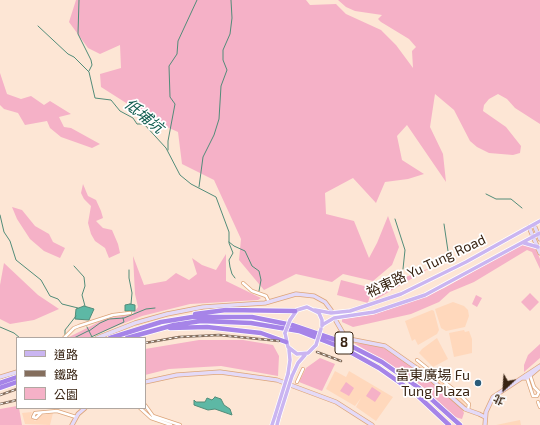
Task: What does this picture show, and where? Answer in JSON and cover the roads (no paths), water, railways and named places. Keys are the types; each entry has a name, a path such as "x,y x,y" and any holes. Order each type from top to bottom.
{"highway":[{"path":"181,318 213,311 294,311"},
{"name":"8","path":"113,337 151,325 181,318 222,316 260,318 292,325 327,336 362,351 391,368 419,388 460,425"},
{"name":"8","path":"130,337 191,322 223,321 268,325 310,335 343,348 383,371 416,394 449,425"},
{"path":"158,329 202,327 218,328 261,333 286,342"},
{"path":"0,383 16,377"},
{"path":"0,388 16,382"}],"main road":[{"name":"裕東路 Yu Tung Road","path":"316,310 327,313 340,312 362,308 382,301 446,272 540,221"},
{"path":"534,225 540,239"},
{"path":"530,227 540,253"},
{"name":"裕東路 Yu Tung Road","path":"322,327 334,318 374,312 425,295 539,234"},
{"path":"523,243 529,243 538,247"},
{"path":"100,337 135,323 172,313 203,308 269,302 290,295 306,293 320,298 331,310"},
{"path":"272,425 277,417 290,375 298,363 306,354 312,351 316,344 322,327 320,315 316,310 304,307 294,311 290,320 285,333 286,342 289,349 290,375"},
{"path":"336,321 343,333 349,339 385,346 425,374 460,406 485,418"},
{"path":"289,349 297,354 306,354"},
{"path":"474,412 482,412 486,409 496,394 521,378 528,376 540,366"},
{"path":"0,377 16,372"},
{"path":"146,382 192,373 220,372 278,380 336,402 372,425"},
{"path":"72,425 76,417 84,409"},
{"path":"485,425 486,409"},
{"path":"277,417 277,425"}],"street":[{"path":"243,282 252,291 266,296 269,302"},
{"path":"65,337 74,328 79,326 113,314 130,313"},
{"path":"417,360 458,393 469,404 468,410"},
{"path":"296,382 303,368"},
{"path":"528,376 539,393 538,396 533,395 528,376"},
{"path":"538,402 540,407"},
{"path":"144,412 148,408 153,416 180,425"},
{"path":"141,409 151,418 171,425"},
{"path":"41,413 57,411 76,417"}],"water":[{"path":"125,305 135,305 135,311 125,311"},
{"path":"84,306 94,309 89,320 75,319 76,309"},
{"path":"215,397 221,399 224,405 230,409 232,415 215,409 208,410 194,405 194,400 196,402 205,402 207,398 212,400"}],"waterway":[{"path":"79,0 78,34 91,60 92,65 89,71"},
{"path":"168,150 168,141 175,104 170,97 169,66 177,54 178,41 197,0"},
{"path":"199,187 203,157 214,135 219,119 221,86 227,70 223,60 223,50 230,34 232,18 231,0"},
{"name":"低埔坑","path":"38,26 89,72 95,98 111,100 120,111 133,118 137,124 144,124 166,148 180,175 191,184 216,197 229,232 229,243 233,253 229,260 232,274 235,278"},
{"path":"486,194 496,199 511,199 522,208"},
{"path":"0,215 4,232 10,241 16,260 41,280 50,296 58,299 62,304 78,308"},
{"path":"395,219 405,250 403,269"},
{"path":"444,224 448,251"},
{"path":"229,242 245,251 252,266 259,271 261,280 259,291"},
{"path":"74,266 84,277 85,286 82,295 85,306"},
{"path":"129,270 132,293 131,304"},
{"path":"89,331 100,323 109,319 124,318 146,309 155,308"},
{"path":"65,335 65,330 76,316"},
{"path":"91,337 124,322 123,318"},
{"path":"0,327 14,333 19,337"},
{"path":"87,327 92,337"},
{"path":"76,337 88,331"}],"railway":[{"path":"146,343 179,337 219,335 279,341"},
{"path":"317,352 341,361"},
{"path":"0,395 16,389"},
{"path":"0,404 16,400"}],"place":[{"name":"富東廣場 Fu Tung Plaza","path":"478,383"}]}
